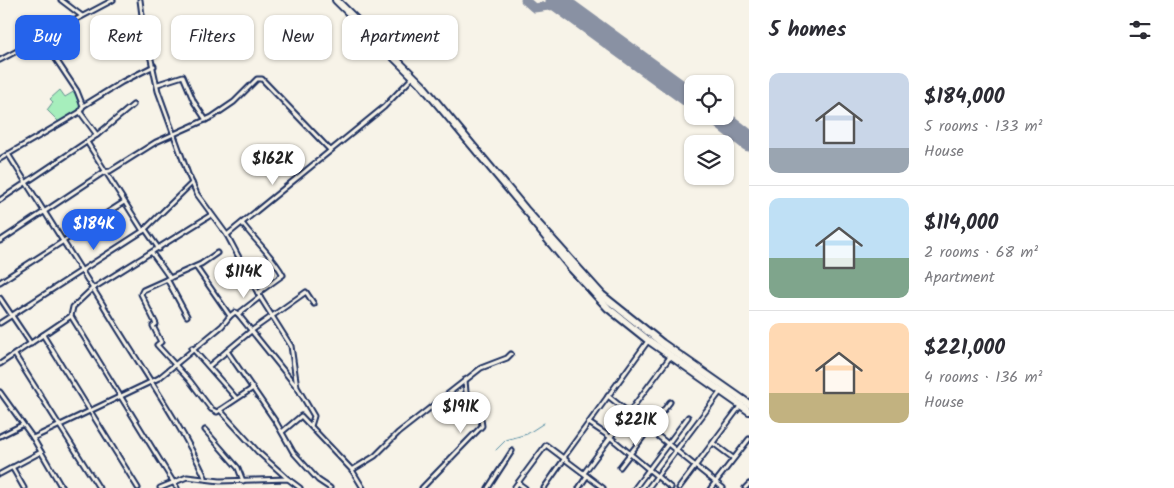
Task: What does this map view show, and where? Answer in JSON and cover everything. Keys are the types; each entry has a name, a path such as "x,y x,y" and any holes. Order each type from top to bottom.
{"highway":[{"path":"336,0 414,76 525,209 602,295 615,307 749,404"},
{"path":"525,209 537,229 594,294 648,340 749,411"}],"street":[{"path":"60,0 82,16 113,0"},
{"path":"140,0 143,23 158,84 189,178 211,215 227,235 260,297 292,346 297,387"},
{"path":"0,60 15,52"},
{"path":"57,60 77,91 83,106"},
{"path":"0,160 80,112 83,106 122,82 154,66"},
{"path":"158,84 183,76 194,102 206,120"},
{"path":"227,235 384,107 414,76"},
{"path":"0,241 104,172 110,171 156,142 206,120 234,102 257,79 262,79 330,150"},
{"path":"0,200 97,135 133,105"},
{"path":"80,112 97,135"},
{"path":"87,142 124,202 159,249"},
{"path":"8,154 180,429 205,478"},
{"path":"0,323 144,230 193,185"},
{"path":"0,282 124,202"},
{"path":"0,364 71,316 73,307 92,289 211,215"},
{"path":"242,223 256,242 264,246 283,276 258,293"},
{"path":"152,253 187,316"},
{"path":"217,253 196,267 140,292 156,324 154,326 162,342 157,345 211,409 220,410 258,452 300,488"},
{"path":"196,267 230,316"},
{"path":"210,366 251,330 306,292 314,304"},
{"path":"238,314 260,297"},
{"path":"0,298 31,344"},
{"path":"33,438 91,412 150,382 222,326 234,312 238,314 297,387 312,410 314,416 311,426"},
{"path":"71,316 177,488"},
{"path":"43,336 138,488"},
{"path":"544,488 648,340"},
{"path":"192,348 210,366 236,398"},
{"path":"227,350 298,458 318,480 330,488"},
{"path":"352,470 375,456 398,433 465,379 481,368 507,358 511,354"},
{"path":"15,355 99,488"},
{"path":"584,473 670,356"},
{"path":"422,488 482,426 481,419 476,412 478,410 466,392 465,379"},
{"path":"220,410 253,388"},
{"path":"648,488 721,391"},
{"path":"0,392 33,438 62,488"},
{"path":"608,396 723,488"},
{"path":"620,467 670,402"},
{"path":"679,488 741,405"},
{"path":"282,432 300,416 352,470 363,488"},
{"path":"635,488 688,417"},
{"path":"589,423 610,437 671,488"},
{"path":"0,436 22,425"},
{"path":"205,430 238,468 243,481"},
{"path":"711,488 749,439"},
{"path":"713,443 733,458"},
{"path":"514,488 546,445 603,488"},
{"path":"488,488 512,451"},
{"path":"0,474 41,452"},
{"path":"12,467 24,488"},
{"path":"578,488 587,476"},
{"path":"160,488 173,481 187,477 220,481 288,479"},
{"path":"518,483 524,488"},
{"path":"745,488 749,484"}],"green space":[{"path":"60,90 65,97 75,91 80,109 60,123 47,110 53,102 50,99"}],"waterway":[{"path":"496,450 506,440 527,434 544,423"}],"taxiway":[{"path":"525,0 534,8 556,5 566,8"}],"runway":[{"path":"556,0 684,93"},
{"path":"729,125 749,141"}]}
